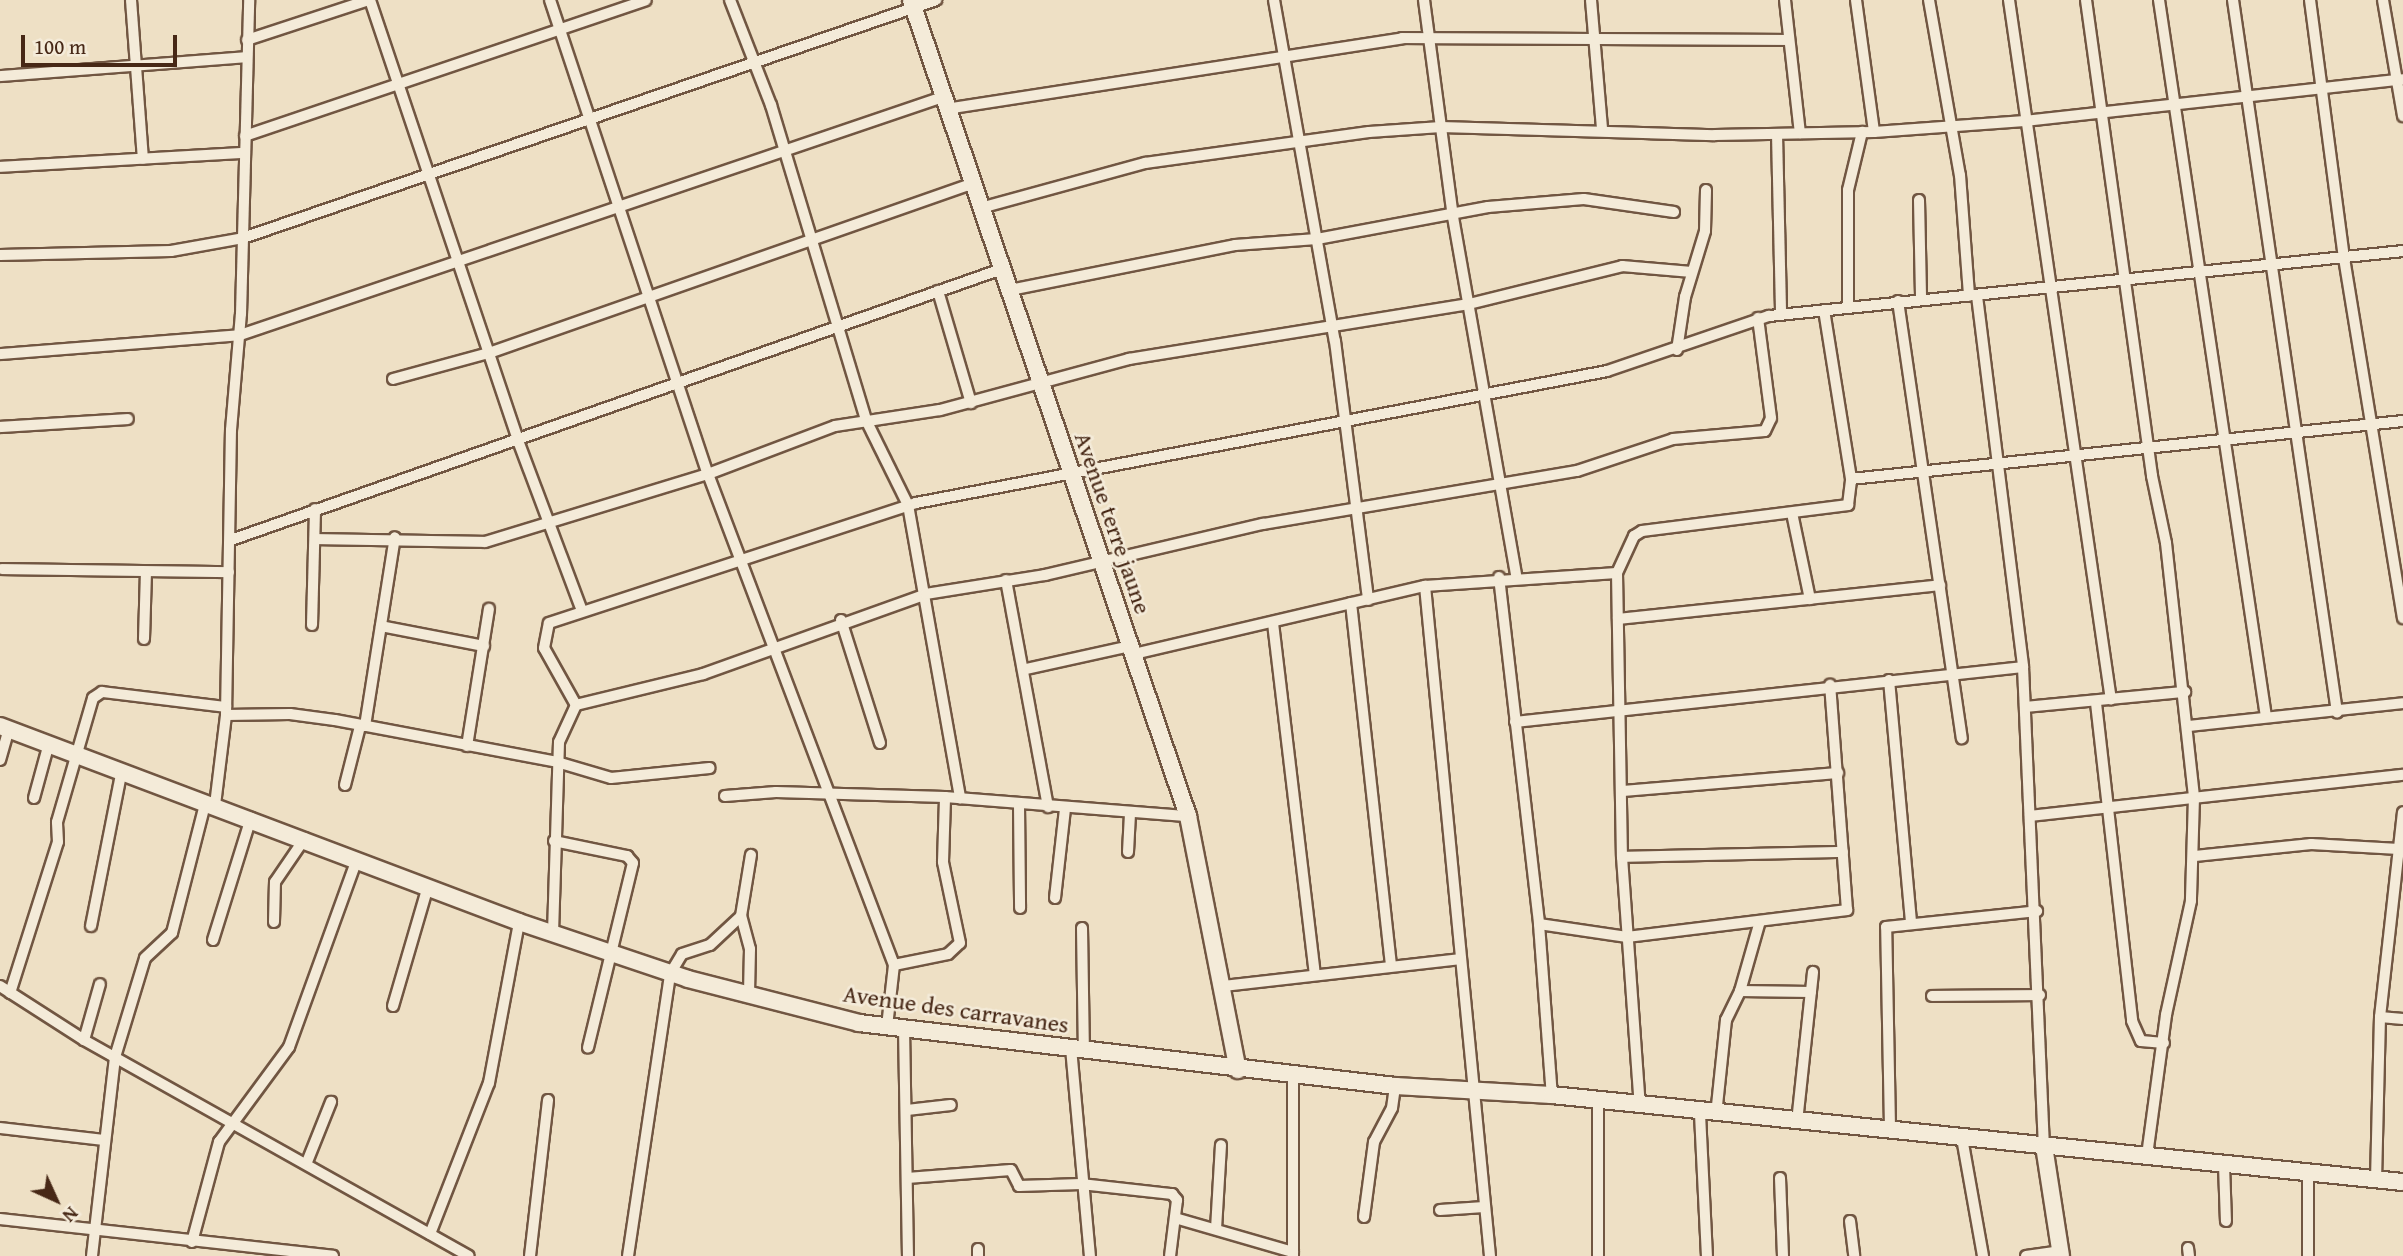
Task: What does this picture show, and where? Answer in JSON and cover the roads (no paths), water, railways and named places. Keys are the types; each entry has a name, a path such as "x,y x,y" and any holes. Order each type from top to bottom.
{"street":[{"path":"131,0 143,159"},
{"path":"92,1256 103,1140 115,1057 145,958 172,933 211,803 226,711 249,0"},
{"path":"247,40 370,0 517,438 547,524 582,611"},
{"path":"550,0 652,295 708,474 825,793 894,965 887,1026"},
{"path":"245,136 646,0"},
{"path":"730,0 785,152 866,420 908,505 926,594 960,798"},
{"path":"0,255 171,251 243,238 430,175 912,4 936,0"},
{"path":"1274,0 1332,326 1346,418 1367,600"},
{"path":"1424,0 1452,217 1516,575"},
{"path":"1591,0 1602,129"},
{"path":"1785,0 1800,133"},
{"path":"1847,306 1848,190 1868,132 1856,0"},
{"path":"1929,0 1960,175 1973,296 2000,467 2023,667 2037,911 2044,1146 2060,1253 2026,1256"},
{"path":"2009,0 2049,290 2078,457 2091,584 2111,700"},
{"path":"2086,0 2124,282 2185,692 2194,797 2195,856 2182,961 2164,1043 2147,1156"},
{"path":"2159,0 2266,717"},
{"path":"2233,0 2299,431 2337,712"},
{"path":"2310,0 2324,88 2344,258 2400,582 2403,618"},
{"path":"2383,0 2399,80 2403,116"},
{"name":"Avenue terre jaune","path":"912,4 984,207 1002,270 1188,816 1224,986 1238,1070"},
{"path":"0,354 240,335 459,264 621,205 945,103 1284,59 1429,37 1789,40"},
{"path":"0,76 246,57"},
{"path":"984,207 1145,163 1441,127 1777,134 1868,132 2025,121 2399,80"},
{"path":"1777,134 1773,175 1781,313"},
{"path":"0,167 245,153"},
{"path":"393,379 489,353 974,183"},
{"path":"1677,350 1692,272 1705,231 1706,190"},
{"path":"1010,290 1235,245 1317,239 1452,217 1488,207 1584,200 1674,212"},
{"path":"1919,200 1921,299"},
{"path":"576,705 550,664 543,631 549,623 908,505 1346,418 1583,376 1677,350 1758,318 1781,313 2049,290 2403,251"},
{"path":"317,539 395,537 485,542 708,474 835,425 971,403 1129,359 1469,304 1622,266 1692,272"},
{"path":"231,540 1002,270"},
{"path":"938,291 971,403"},
{"path":"1898,301 1955,674 1962,738"},
{"path":"1640,1106 1622,857 1617,573 1634,536 1642,531 1848,505 1851,479 1824,310"},
{"path":"553,933 557,762 565,722 576,705 703,674 841,620 926,594 1102,562 1181,540 1499,482 1577,471 1673,439 1767,430 1771,418 1758,318"},
{"path":"0,427 128,419"},
{"path":"1851,479 2000,467 2150,444 2403,421"},
{"path":"313,625 316,509"},
{"path":"1792,513 1810,599"},
{"path":"345,785 362,726 395,537"},
{"path":"2,569 229,572"},
{"path":"144,639 146,573"},
{"path":"1026,669 1273,623 1425,586 1516,575 1617,573"},
{"path":"1499,577 1539,924 1552,1095"},
{"path":"1006,580 1026,669 1048,807"},
{"path":"1618,619 1940,585"},
{"path":"1425,586 1490,1256"},
{"path":"1351,603 1391,966"},
{"path":"467,747 489,608"},
{"path":"841,620 880,743"},
{"path":"1273,623 1315,974"},
{"path":"381,626 484,646"},
{"path":"1515,722 1830,685 2023,667"},
{"path":"1889,680 1911,924"},
{"path":"1539,924 1627,937 1847,910 1830,685"},
{"path":"469,1256 307,1161 84,1040 5,989 58,842 57,822 74,753 93,698 102,692 226,711 290,714 557,762 593,775 631,779 709,768"},
{"path":"2025,708 2185,692"},
{"path":"2096,703 2133,1028 2141,1041 2164,1043"},
{"path":"2189,726 2403,704"},
{"path":"0,760 4,727"},
{"name":"Avenue des carravanes","path":"4,727 306,838 519,922 670,974 887,1026 1238,1070 1395,1086 1552,1095 1708,1115 1890,1128 1962,1138 2403,1182"},
{"path":"34,798 49,743"},
{"path":"91,926 121,770"},
{"path":"1622,791 1838,773"},
{"path":"2031,816 2403,775"},
{"path":"725,796 825,793 945,797 1065,809 1188,816"},
{"path":"894,965 948,954 960,943 943,862 945,797"},
{"path":"1019,805 1020,908"},
{"path":"1055,898 1065,809"},
{"path":"2376,1180 2380,1017 2398,944 2401,868 2399,849 2403,811"},
{"path":"1128,852 1130,814"},
{"path":"213,940 251,818"},
{"path":"274,922 275,882 306,838"},
{"path":"554,841 627,856 633,863 588,1048"},
{"path":"2195,856 2311,844 2399,849"},
{"path":"1622,857 1843,852"},
{"path":"749,993 750,949 741,916 751,855"},
{"path":"192,1242 219,1142 232,1120 289,1047 358,859"},
{"path":"393,1006 428,886"},
{"path":"1890,1128 1884,931 1911,924 2037,911"},
{"path":"631,1255 670,974 682,954 710,945 741,916"},
{"path":"1707,1256 1708,1115 1726,1020 1740,991 1760,921"},
{"path":"430,1234 489,1083 519,922"},
{"path":"1082,928 1078,1049 1081,1184 1090,1256"},
{"path":"1224,986 1460,959"},
{"path":"1797,1122 1813,972"},
{"path":"84,1040 100,984"},
{"path":"1740,991 1811,992"},
{"path":"1932,996 2040,995"},
{"path":"2380,1017 2403,1019"},
{"path":"904,1028 908,1256"},
{"path":"1175,1218 1293,1254 1293,1075"},
{"path":"1364,1217 1374,1142 1392,1108 1395,1086"},
{"path":"530,1256 548,1100"},
{"path":"1598,1100 1598,1256"},
{"path":"307,1161 331,1102"},
{"path":"907,1110 951,1105"},
{"path":"0,1128 103,1140"},
{"path":"1962,1138 1983,1256"},
{"path":"1216,1230 1221,1145"},
{"path":"2224,1165 2226,1221"},
{"path":"907,1178 1011,1170 1019,1186 1081,1184 1172,1194 1177,1200 1170,1256"},
{"path":"2308,1173 2308,1256"},
{"path":"1780,1178 1783,1256"},
{"path":"1440,1210 1484,1207"},
{"path":"0,1219 333,1256"},
{"path":"1850,1221 1854,1256"}]}
